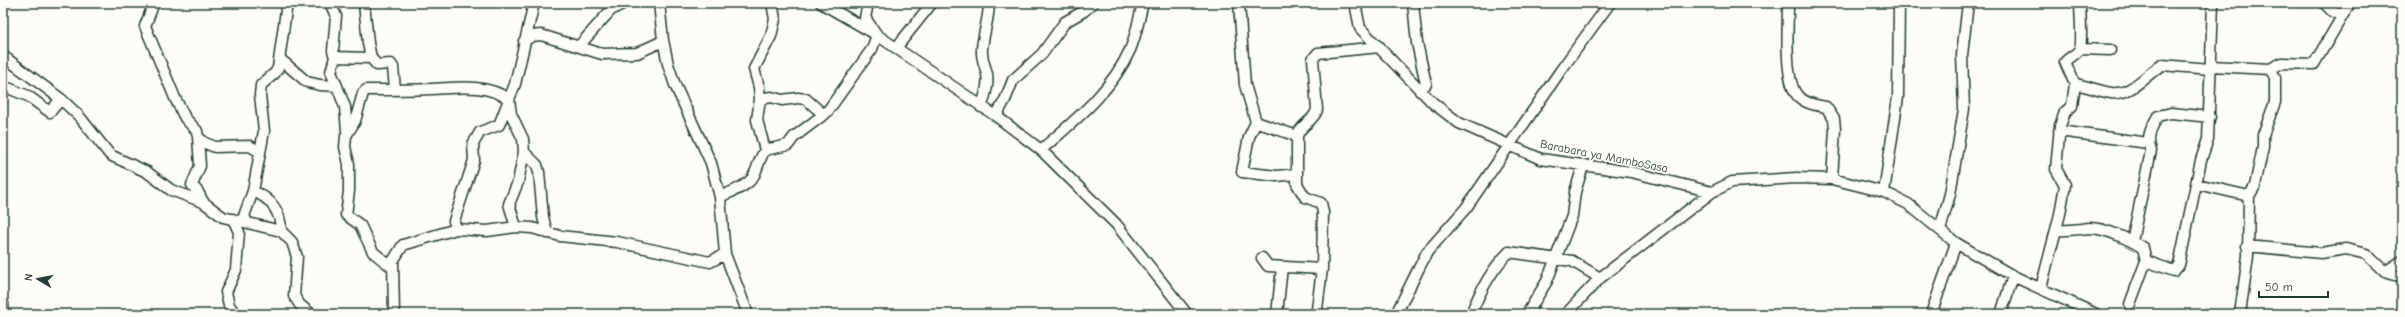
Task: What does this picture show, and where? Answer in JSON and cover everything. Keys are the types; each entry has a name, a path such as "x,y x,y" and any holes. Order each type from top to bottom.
{"street":[{"path":"150,3 152,8 145,26 175,98 185,118 197,131 200,166 192,185 198,192 203,202"},
{"path":"247,222 245,211 253,191 264,131 260,95 262,85 275,74 280,59 287,3"},
{"path":"330,3 336,16 333,51 335,57 331,72 345,107 347,132 345,147 348,164 349,191 346,215 360,225 374,252 393,268"},
{"path":"364,3 371,58 376,65 391,64 393,67 396,89"},
{"path":"456,229 454,221 474,160 473,144 480,132 499,125 509,99 534,3"},
{"path":"578,46 611,10 624,3"},
{"path":"659,3 663,41 675,85 711,163 720,197 725,254 748,314"},
{"path":"765,150 757,120 760,99 759,87 754,69 771,36 775,19 772,3"},
{"path":"820,3 877,35 996,116 1041,150 1116,224 1187,314"},
{"path":"868,3 865,18 877,35"},
{"path":"896,48 932,3"},
{"path":"981,107 986,96 987,75 982,61 982,49 988,25 989,3"},
{"path":"996,116 1005,100 1013,80 1042,54 1065,22 1084,11 1093,3"},
{"path":"1041,150 1082,115 1114,77 1130,50 1142,3"},
{"path":"1239,3 1245,86 1256,122 1249,137 1242,172 1278,176 1297,174"},
{"name":"Barabara ya MamboSasa","path":"1355,3 1360,28 1380,47 1420,91 1459,123 1541,159 1631,172 1712,192"},
{"path":"1413,3 1417,43 1426,84 1420,91"},
{"path":"1396,314 1427,252 1466,208 1561,70 1610,3"},
{"path":"1788,3 1788,58 1793,88 1810,104 1826,107 1834,119 1832,179"},
{"path":"1884,192 1898,97 1899,3"},
{"path":"1940,230 1950,194 1964,109 1962,55 1968,3"},
{"path":"2041,288 2056,230 2065,185 2056,169 2059,131 2066,112 2072,106 2075,84 2065,62 2080,50 2082,43 2079,23 2080,3"},
{"path":"2146,262 2174,271 2179,265 2208,139 2210,118 2210,67 2213,3"},
{"path":"2324,3 2333,12 2339,14 2347,7"},
{"path":"2075,84 2117,93 2137,84 2162,65 2270,69 2282,63 2314,64 2347,7"},
{"path":"524,41 532,36 541,35 602,54 637,53 663,41"},
{"path":"720,197 739,188 753,177 758,160 765,150 788,145 794,137 824,115 872,49 877,35"},
{"path":"1320,314 1317,309 1322,269 1323,212 1321,203 1304,197 1298,184 1297,174 1297,136 1300,128 1315,117 1317,110 1313,60 1318,53 1380,47"},
{"path":"2080,50 2110,50"},
{"path":"3,56 61,99 79,116 110,155 147,172 171,190 203,202 223,217 281,231 292,242 296,257 294,296 300,305 310,314"},
{"path":"335,57 371,58"},
{"path":"280,59 307,82 320,85 337,86"},
{"path":"2240,314 2248,256 2249,196 2255,186 2264,147 2262,135 2275,102 2275,77 2270,69"},
{"path":"3,86 28,96 50,112 61,99"},
{"path":"347,132 355,121 362,93 366,90 430,90 465,86 502,95 509,99"},
{"path":"760,99 772,97 782,100 798,98 806,99 824,115"},
{"path":"509,99 511,114 523,139 524,152 518,182 509,204 516,227"},
{"path":"2132,241 2151,151 2148,143 2150,130 2158,116 2171,113 2210,118"},
{"path":"1256,122 1297,136"},
{"path":"2059,131 2148,143"},
{"path":"198,137 205,143 215,148 250,146 260,152"},
{"path":"524,152 537,165 540,172 543,217 547,233"},
{"path":"1527,314 1547,282 1572,216 1575,192 1583,166"},
{"path":"1566,314 1600,278 1712,192 1732,182 1832,179 1884,192 1908,204 1956,243 2013,276 2096,314"},
{"path":"2197,184 2249,196"},
{"path":"253,191 267,196 281,220 281,231"},
{"path":"233,219 239,232 236,270 226,292 229,305 235,314"},
{"path":"394,314 393,268 396,254 403,245 456,229 487,231 516,227 532,228 560,236 617,242 710,262 725,254"},
{"path":"2056,230 2071,231 2092,228 2132,241 2142,248 2146,262 2130,304"},
{"path":"1931,314 1956,243"},
{"path":"2247,246 2321,253 2346,249 2366,254 2385,272 2402,277"},
{"path":"1471,314 1479,294 1500,261 1510,252 1520,252 1530,257 1555,258 1572,261 1600,278"},
{"path":"1262,258 1268,266 1322,269"},
{"path":"2385,272 2402,261"},
{"path":"1277,314 1281,294 1282,267"},
{"path":"2000,314 2013,276"},
{"path":"3,304 3,312"}]}
